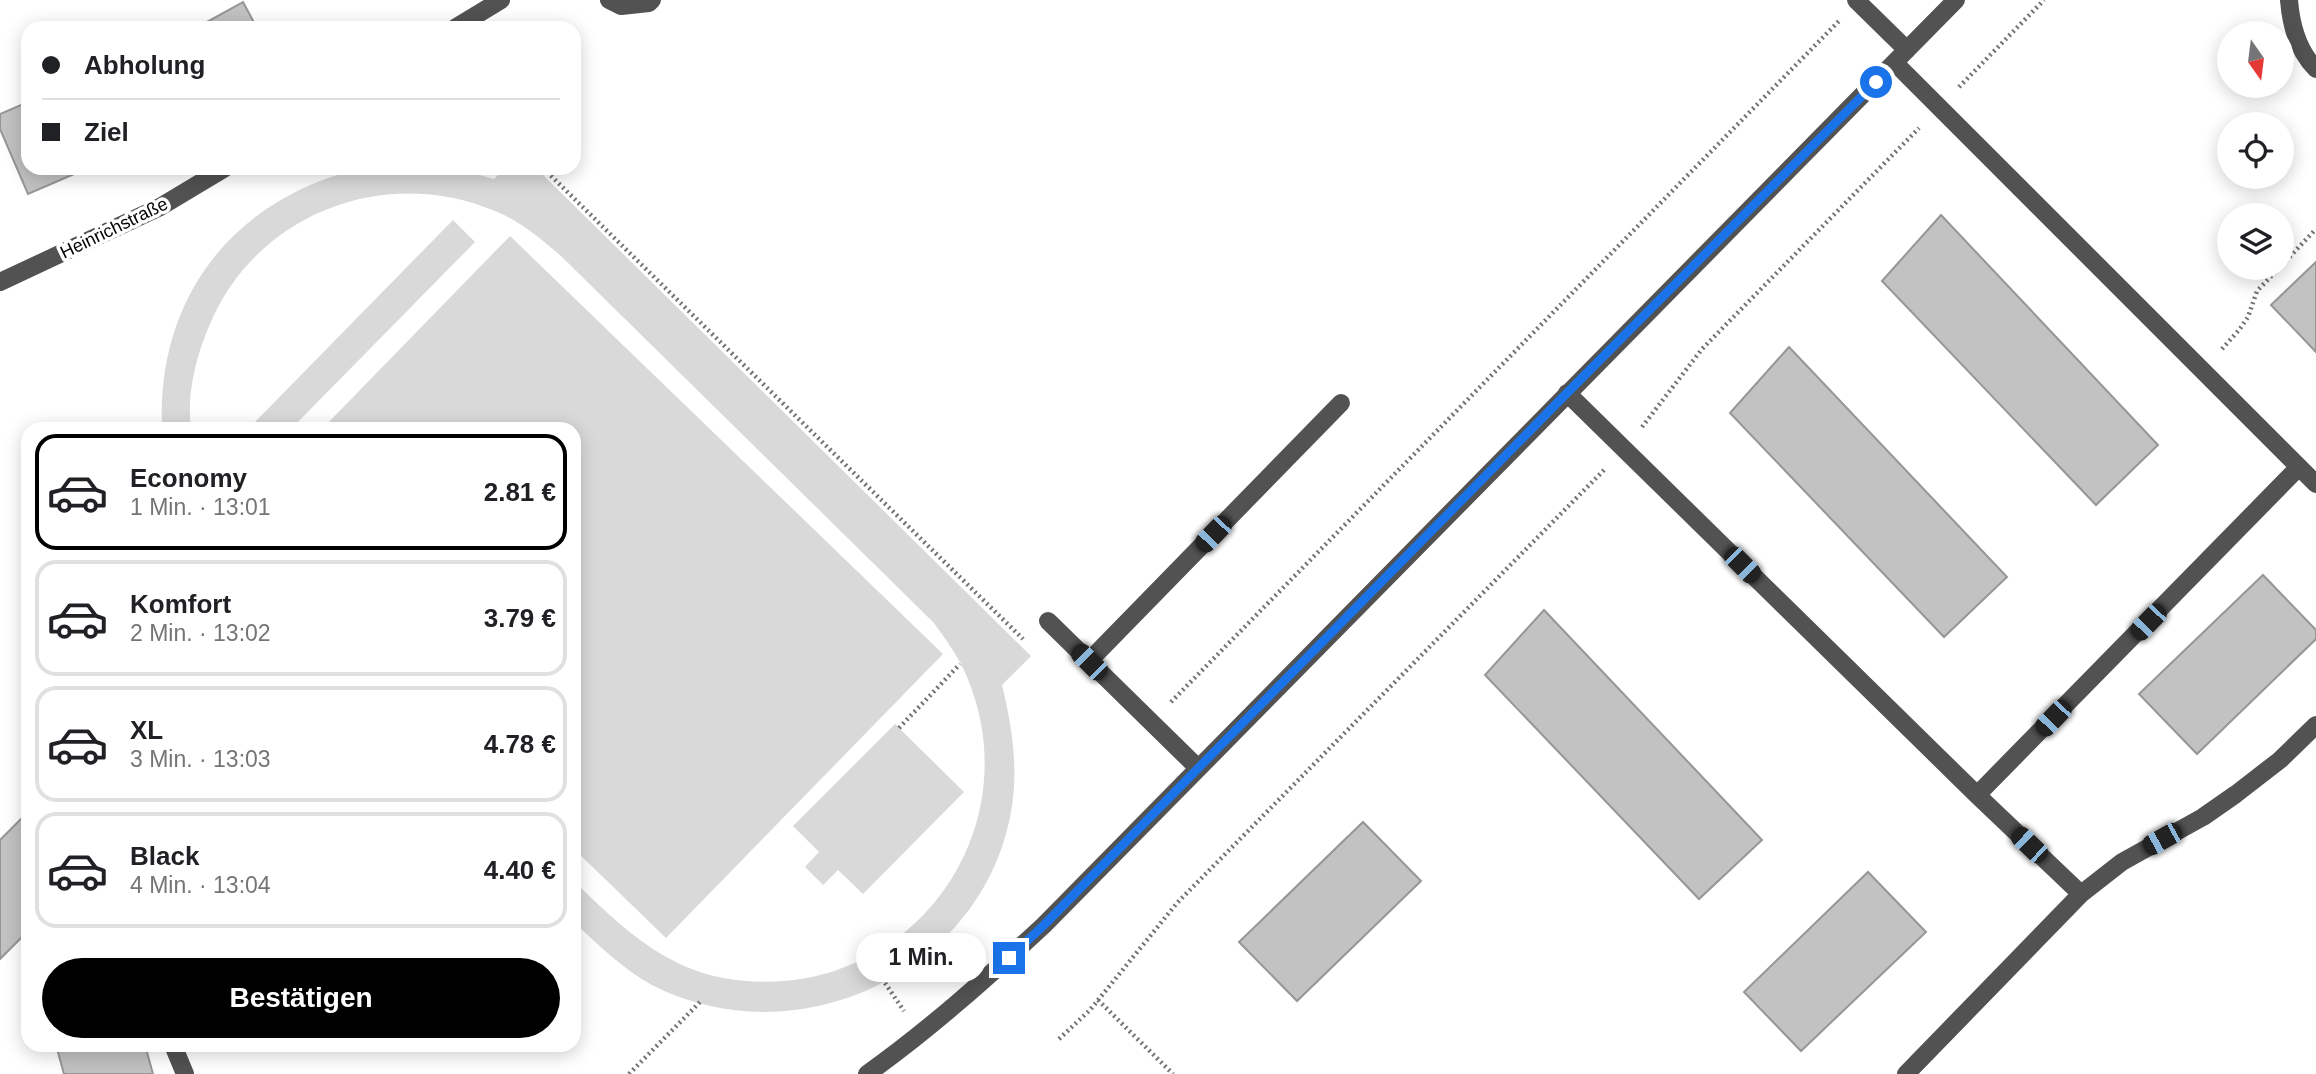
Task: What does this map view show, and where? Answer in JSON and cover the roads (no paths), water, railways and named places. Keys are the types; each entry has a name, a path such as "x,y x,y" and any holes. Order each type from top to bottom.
{"street":[{"path":"466,21 501,0"},
{"path":"609,0 621,6 650,2"},
{"path":"867,1074 910,1043 992,974 1044,925 1956,0"},
{"path":"2290,0 2291,22 2307,60 2316,69"},
{"path":"1857,1 1939,107 2316,484"},
{"name":"Heinrichstraße","path":"0,282 160,207 213,175"},
{"path":"1567,393 1977,796 2081,894"},
{"path":"1089,662 1342,403"},
{"path":"1977,796 2299,467"},
{"path":"1048,621 1198,768"},
{"path":"1906,1074 2081,894 2122,862 2203,817 2236,794 2280,760 2316,725"},
{"path":"176,1052 185,1074"}]}
